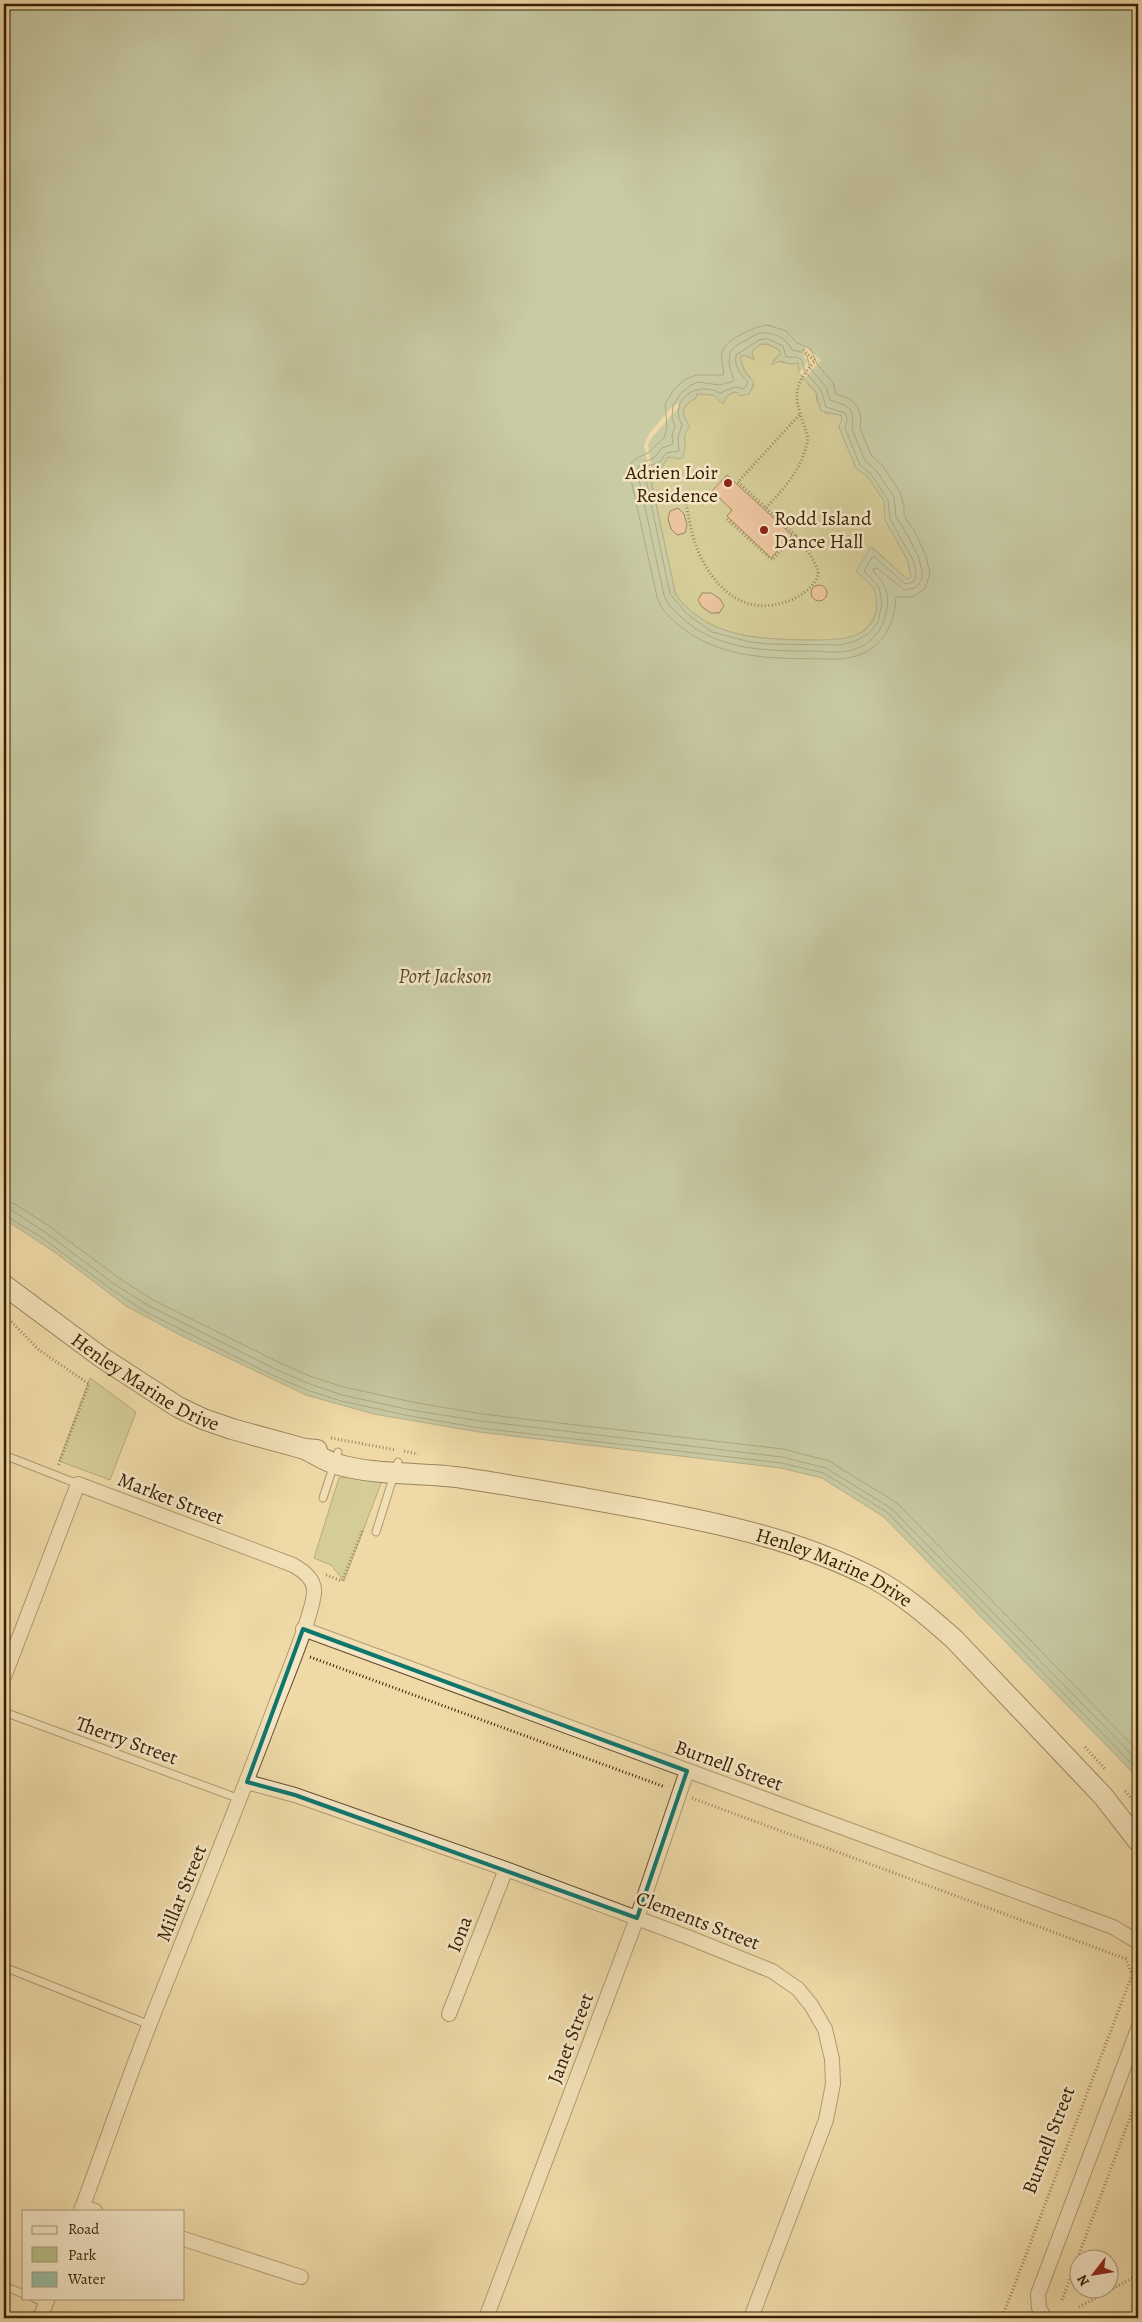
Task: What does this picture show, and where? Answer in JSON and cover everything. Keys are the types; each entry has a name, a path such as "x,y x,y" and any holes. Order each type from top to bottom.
{"main road":[{"name":"Henley Marine Drive","path":"4,1284 101,1357 178,1407 203,1419 232,1429 336,1458 365,1470 396,1468 562,1493 735,1528 776,1538 822,1554 874,1579 928,1616 954,1639 1103,1796 1138,1841"}],"street":[{"name":"Market Street","path":"78,1484 293,1565 301,1569 309,1578 314,1590"},
{"path":"4,1677 78,1484"},
{"name":"Millar Street","path":"86,2209 150,2025 247,1782 304,1629 313,1600 314,1590"},
{"name":"Burnell Street","path":"304,1629 1113,1927 1138,1942"},
{"name":"Janet Street","path":"486,2318 637,1918 687,1771"},
{"name":"Clements Street","path":"247,1782 295,1795 506,1869 637,1918 772,1971 798,1989 812,2005 825,2029 832,2059 833,2084 826,2120 751,2318"},
{"name":"Iona","path":"449,2014 506,1869"},
{"path":"1045,2318 1038,2308 1038,2294 1138,2029"},
{"path":"185,2239 300,2277"},
{"path":"40,2318 43,2300"}],"lane":[{"name":"Market Street","path":"4,1455 78,1484"},
{"path":"323,1498 336,1458"},
{"path":"376,1532 396,1468"},
{"name":"Therry Street","path":"4,1712 240,1799"},
{"path":"4,1967 150,2025"},
{"path":"4,2286 22,2293"}],"path":[{"path":"766,508 795,476 804,458 808,438 796,391 802,376 815,361 804,350"},
{"path":"684,494 697,547 704,563 724,590 748,606 763,607 794,600 814,583 818,575 815,565 795,535 738,482 801,413"},
{"path":"727,519 772,560 795,535"},
{"name":"Henley Marine Drive","path":"4,1314 39,1350 89,1384 60,1458"},
{"path":"318,1572 342,1581 363,1528"},
{"path":"310,1657 679,1793"},
{"name":"Burnell Street","path":"679,1793 1126,1959 1132,1975 1002,2318"},
{"path":"1062,2300 1138,2096"},
{"path":"1079,2307 1138,2275"}],"highlighted area":[{"path":"303,1629 687,1771 637,1918 295,1795 247,1782"}],"green space":[{"path":"761,344 767,344 780,350 780,354 773,360 790,364 798,363 810,387 816,392 817,402 825,413 841,415 842,419 839,427 856,468 868,477 884,501 885,516 889,528 908,561 911,577 907,579 872,547 857,571 874,587 877,598 875,614 867,627 846,639 832,641 777,639 747,636 732,632 718,628 692,612 680,601 675,592 649,471 661,468 668,457 681,458 683,455 685,430 689,428 684,408 696,398 697,394 713,395 724,403 725,396 736,392 749,394 754,385 742,365 740,357 745,355 754,360 752,351"},
{"path":"90,1378 136,1412 110,1480 59,1461"},
{"path":"370,1476 383,1478 344,1581 331,1565 314,1558 339,1478"}],"water":[{"name":"Port Jackson","path":"4,4 1138,4 1138,1778 884,1517 822,1478 781,1468 479,1432 374,1414 306,1395 180,1335 126,1306 56,1253 4,1219","holes":["761,344 767,344 780,350 780,354 771,365 780,361 790,364 798,363 799,373 816,392 821,411 841,415 842,419 839,427 856,468 868,477 884,501 885,520 908,561 911,577 907,579 871,547 856,571 874,588 876,606 874,619 867,629 857,635 830,640 772,639 731,632 704,621 685,606 675,592 649,472 661,468 668,457 681,459 684,455 685,434 690,427 684,410 687,404 696,398 697,394 713,395 723,404 730,394 736,392 740,396 749,394 754,383 744,371 740,357 745,355 754,360 752,351"]}],"pier":[{"path":"806,347 821,360 805,378 799,373 808,361 801,354"},
{"path":"678,403 679,407 653,436 648,445 652,470 649,471 644,445 649,434 670,409"}],"building":[{"name":"Rodd Island Dance Hall","path":"727,475 792,535 771,558 727,516 732,510 712,491"},
{"path":"678,508 684,514 687,525 685,533 677,535 671,529 668,519 670,511"},
{"path":"816,585 822,585 827,590 825,599 816,601 811,596 811,590"},
{"path":"702,593 711,593 720,599 724,606 719,613 711,613 702,607 698,600"}],"place":[{"name":"Adrien Loir Residence","path":"728,483"},
{"name":"Rodd Island Dance Hall","path":"764,530"}]}
